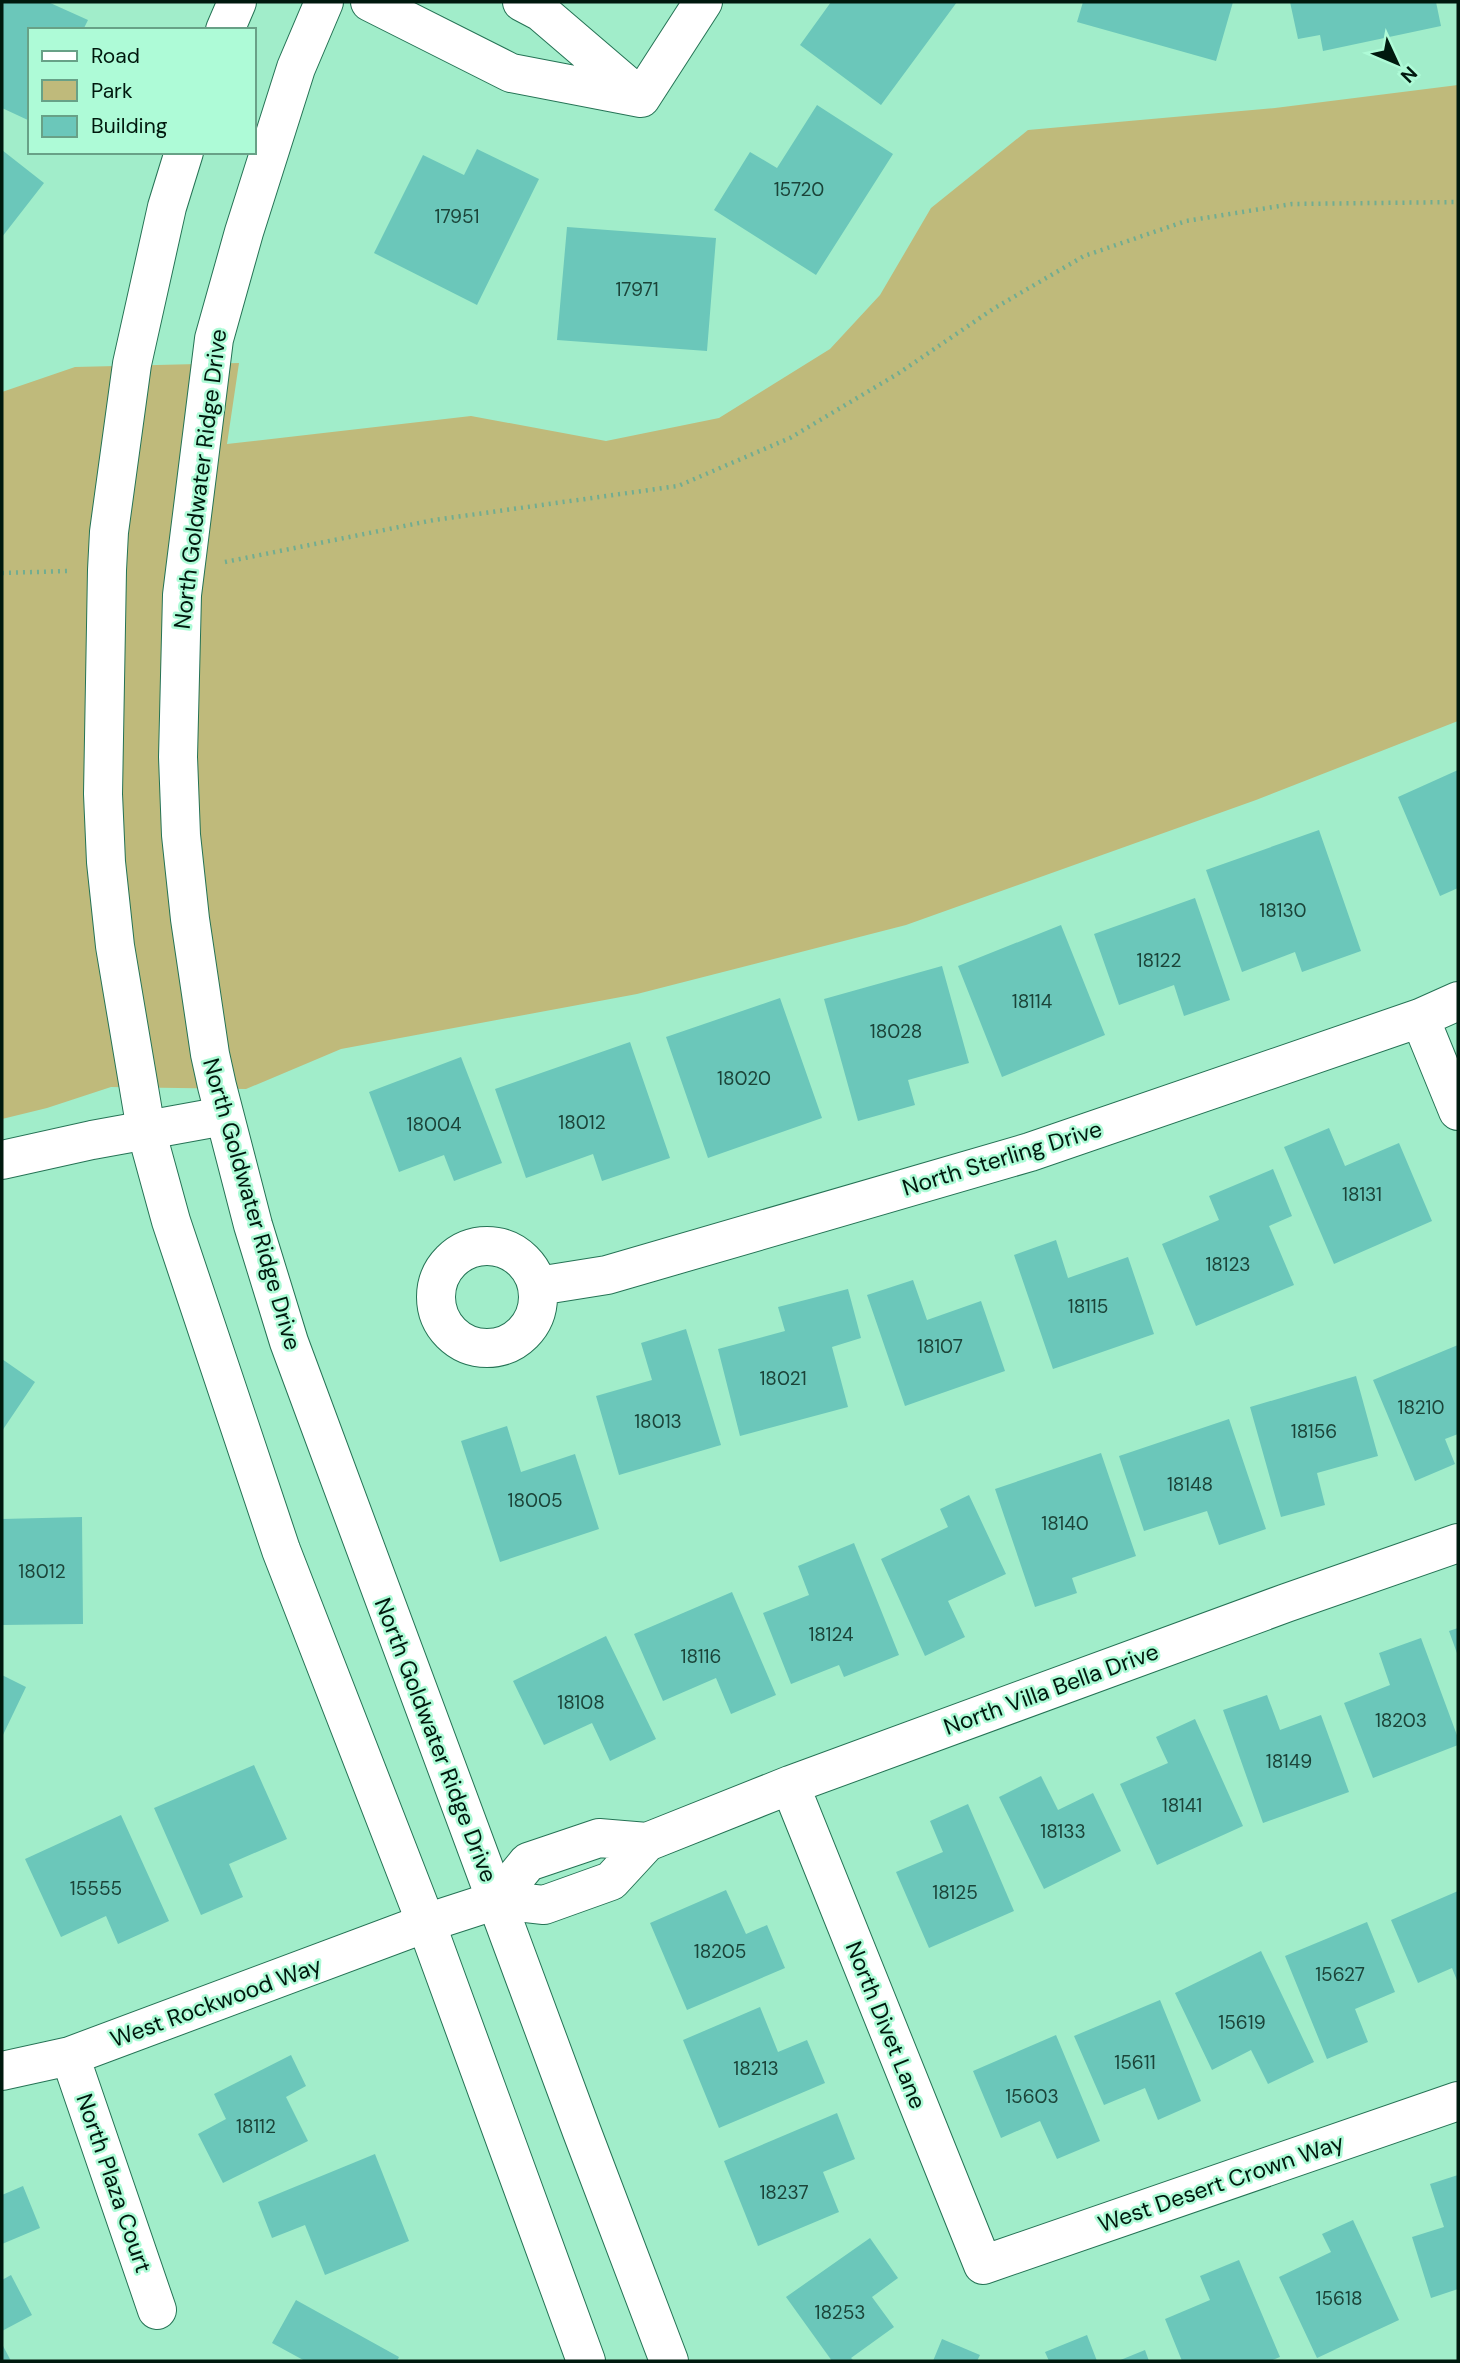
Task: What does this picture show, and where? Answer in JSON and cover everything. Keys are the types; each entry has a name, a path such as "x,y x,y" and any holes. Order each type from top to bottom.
{"street":[{"path":"226,28 237,2"},
{"name":"North Goldwater Ridge Drive","path":"324,2 296,68 244,232 214,339 182,595 178,757 181,835 190,919 210,1054 224,1116 253,1225 289,1342 582,2132 670,2361"},
{"path":"370,2 511,74 641,97"},
{"path":"522,2 541,12 641,97"},
{"path":"641,97 704,2"},
{"path":"183,154 167,207 132,364 109,532 107,570 103,794 106,862 115,946 146,1130 171,1221 281,1550 426,1923 586,2361"},
{"name":"North Sterling Drive","path":"538,1286 607,1275 1030,1152 1420,1018 1458,1001"},
{"path":"1420,1018 1458,1111"},
{"path":"2,1160 224,1116"},
{"name":"North Villa Bella Drive","path":"497,1900 528,1862 599,1838 647,1842 789,1786 1458,1543"},
{"name":"North Divet Lane","path":"789,1786 983,2265"},
{"path":"426,1923 497,1900"},
{"name":"West Rockwood Way","path":"2,2071 70,2056 426,1923"},
{"name":"North Plaza Court","path":"70,2056 158,2310"},
{"name":"West Desert Crown Way","path":"983,2265 1458,2101"}],"path":[{"path":"216,564 435,520 678,486 790,438 899,373 993,309 1084,256 1186,221 1292,204 1458,202"},
{"path":"2,573 77,571"}],"green space":[{"path":"1458,85 1458,721 1256,800 906,925 637,994 341,1049 246,1089 111,1087 47,1108 2,1119 2,392 75,367 239,363 227,444 471,416 606,441 719,418 830,349 880,295 931,208 1028,130 1275,108"}],"building":[{"path":"2,2 48,2 88,20 84,28 28,28 28,120 2,108"},
{"path":"831,2 957,2 881,105 800,45"},
{"path":"1083,2 1233,2 1216,61 1077,22"},
{"path":"1290,2 1436,2 1441,26 1323,51 1320,35 1298,39"},
{"path":"817,105 893,154 816,275 714,210 750,152 777,168"},
{"path":"477,149 539,179 477,305 374,253 423,155 464,175"},
{"path":"2,150 44,183 2,237"},
{"path":"567,227 716,238 707,351 557,340"},
{"path":"1458,770 1458,888 1440,896 1398,797"},
{"path":"1319,830 1361,951 1302,972 1295,952 1242,972 1206,870"},
{"path":"1195,898 1230,1000 1184,1016 1174,985 1119,1005 1094,934"},
{"path":"1061,925 1105,1035 1002,1077 958,966"},
{"path":"942,966 969,1063 908,1080 915,1105 858,1121 824,999"},
{"path":"780,998 822,1118 708,1158 666,1037"},
{"path":"630,1042 670,1158 602,1181 593,1154 526,1178 495,1089"},
{"path":"461,1057 502,1163 454,1181 444,1155 399,1172 369,1092"},
{"path":"1329,1128 1345,1166 1399,1143 1432,1221 1334,1264 1284,1147"},
{"path":"1273,1169 1292,1216 1269,1226 1294,1285 1196,1326 1162,1244 1219,1220 1209,1196"},
{"path":"1056,1240 1068,1278 1128,1257 1154,1334 1053,1369 1014,1255"},
{"path":"913,1280 927,1320 981,1301 1005,1371 905,1406 867,1295"},
{"path":"848,1289 861,1338 832,1347 848,1407 740,1436 718,1349 785,1331 778,1307"},
{"path":"686,1329 721,1445 619,1475 596,1396 652,1380 641,1343"},
{"path":"1458,1345 1458,1434 1445,1439 1455,1464 1415,1481 1373,1380"},
{"path":"2,1359 35,1382 2,1431"},
{"path":"1356,1376 1378,1456 1317,1473 1325,1505 1281,1517 1250,1407"},
{"path":"1229,1419 1266,1529 1219,1545 1207,1511 1144,1531 1119,1456"},
{"path":"507,1426 521,1472 575,1454 599,1529 500,1562 461,1441"},
{"path":"1101,1453 1136,1556 1072,1578 1077,1593 1035,1607 995,1489"},
{"path":"969,1495 1006,1574 948,1601 965,1637 925,1656 881,1559 948,1527 940,1509"},
{"path":"82,1517 83,1624 2,1625 2,1519"},
{"path":"854,1543 899,1655 844,1677 839,1665 791,1684 763,1613 809,1595 798,1566"},
{"path":"732,1592 776,1695 731,1714 716,1678 663,1701 634,1634"},
{"path":"1458,1628 1458,1656 1449,1631"},
{"path":"606,1636 656,1739 610,1761 592,1723 544,1745 513,1681"},
{"path":"1421,1638 1458,1738 1458,1745 1373,1778 1344,1703 1390,1685 1379,1653"},
{"path":"2,1675 26,1687 2,1737"},
{"path":"1267,1695 1280,1730 1321,1715 1349,1792 1263,1823 1223,1710"},
{"path":"1195,1719 1243,1826 1157,1865 1120,1784 1168,1763 1156,1737"},
{"path":"254,1765 287,1839 229,1864 243,1897 201,1915 154,1808"},
{"path":"1041,1776 1058,1810 1093,1793 1121,1851 1044,1889 999,1797"},
{"path":"968,1804 1014,1911 929,1948 896,1872 943,1852 930,1821"},
{"path":"121,1815 169,1921 118,1944 106,1916 61,1937 25,1859"},
{"path":"726,1890 746,1934 767,1925 785,1968 687,2010 650,1923"},
{"path":"1458,1891 1458,1983 1452,1968 1418,1983 1391,1920"},
{"path":"1367,1922 1395,1992 1355,2009 1368,2042 1327,2059 1285,1956"},
{"path":"1261,1951 1314,2062 1268,2084 1251,2050 1212,2070 1175,1993"},
{"path":"1160,2000 1201,2101 1158,2120 1145,2088 1104,2105 1074,2036"},
{"path":"760,2007 778,2052 807,2040 825,2083 719,2128 683,2040"},
{"path":"1056,2035 1100,2141 1057,2159 1040,2121 1001,2138 973,2071"},
{"path":"291,2055 306,2086 286,2097 308,2141 223,2183 198,2134 226,2119 214,2094"},
{"path":"837,2113 855,2159 823,2172 839,2212 758,2246 724,2161"},
{"path":"375,2154 409,2241 325,2275 305,2225 272,2238 258,2202"},
{"path":"1458,2175 1458,2289 1431,2298 1412,2237 1444,2227 1430,2184"},
{"path":"23,2186 40,2228 2,2244 2,2195"},
{"path":"1353,2220 1399,2320 1317,2358 1279,2277 1331,2252 1322,2234"},
{"path":"870,2238 898,2278 872,2297 894,2327 851,2358 854,2361 832,2361 786,2297"},
{"path":"1239,2260 1280,2357 1270,2361 1182,2361 1165,2319 1210,2300 1200,2276"},
{"path":"11,2275 32,2315 2,2331 2,2280"},
{"path":"296,2300 399,2357 397,2361 305,2361 272,2343"},
{"path":"1087,2335 1097,2361 1049,2361 1045,2352"},
{"path":"942,2339 980,2355 977,2361 933,2361"},
{"path":"2,2344 11,2361 2,2361"},
{"path":"1145,2350 1149,2361 1118,2361"}]}
